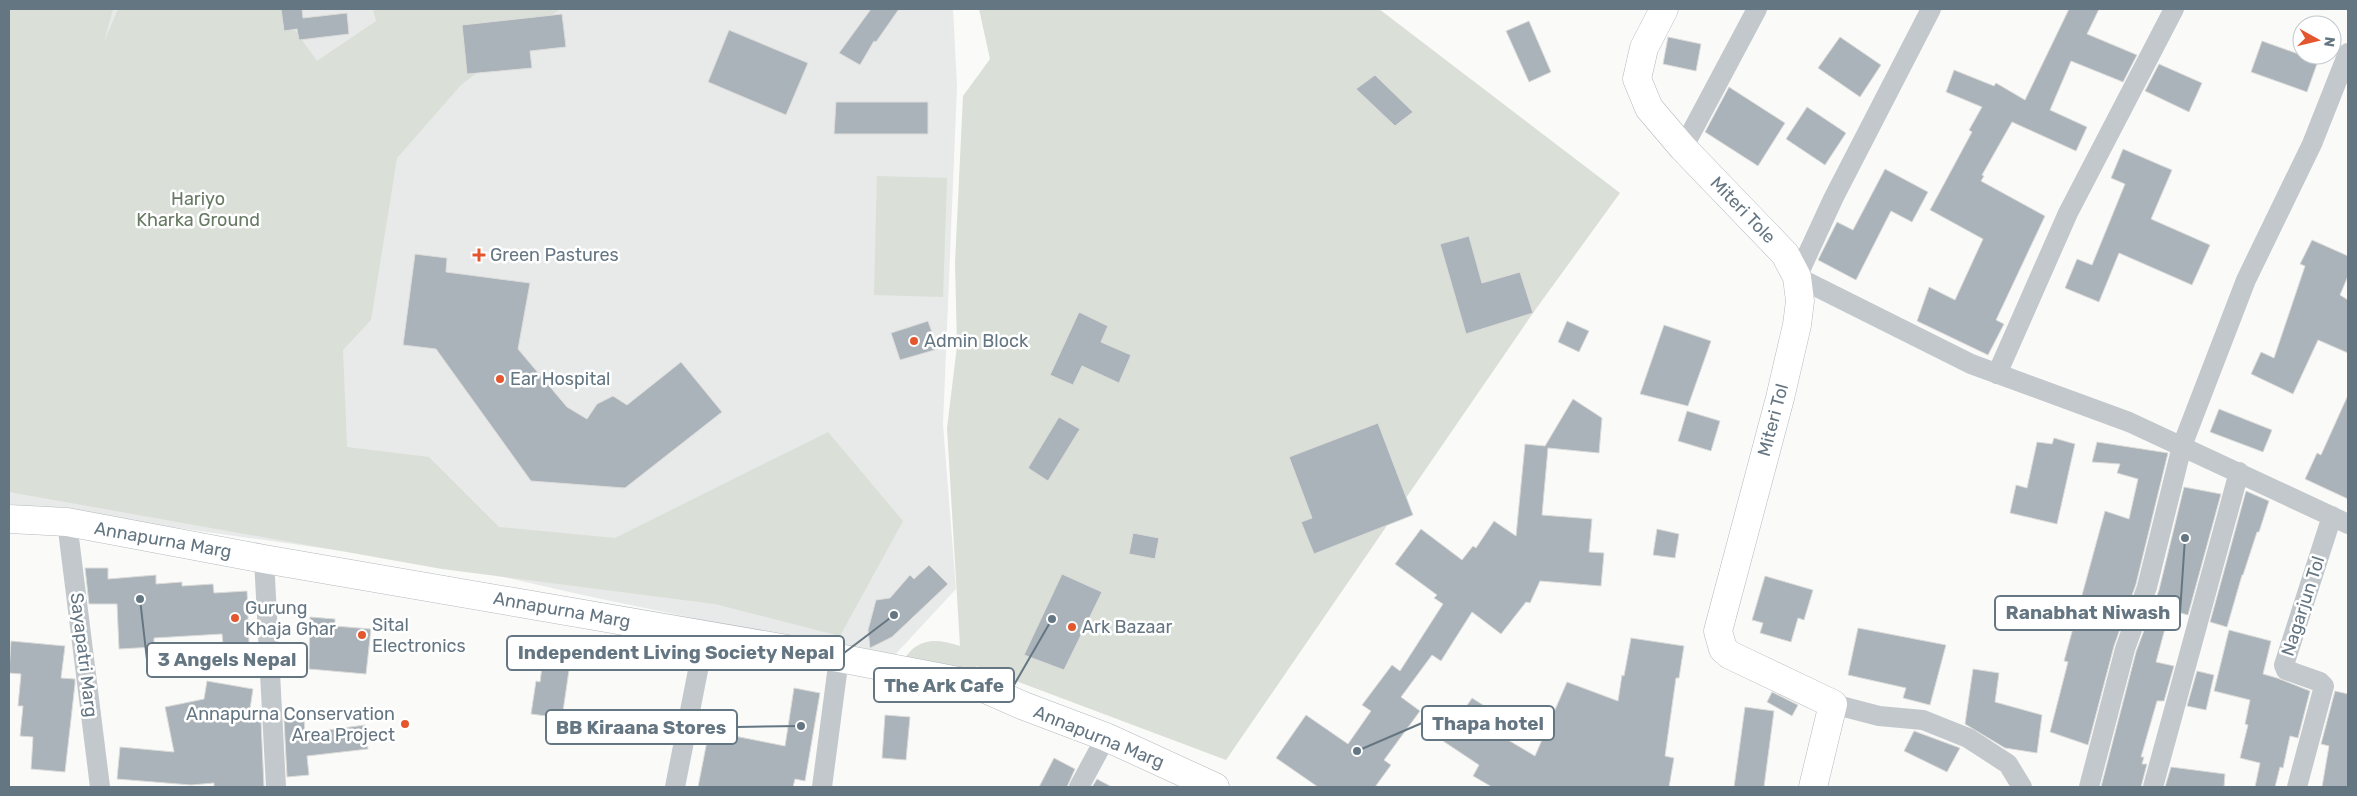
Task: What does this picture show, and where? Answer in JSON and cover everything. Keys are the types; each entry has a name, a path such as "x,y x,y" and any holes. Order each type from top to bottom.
{"main road":[{"name":"Miteri Tole","path":"1664,9 1644,48 1637,78 1649,108 1684,148 1785,254 1797,277"},
{"name":"Miteri Tol","path":"1797,277 1800,301 1797,325 1780,398 1718,632 1723,649 1730,655 1833,704"},
{"name":"Annapurna Marg","path":"9,519 68,522 264,559 839,658 974,684 1024,706 1106,737 1215,787"},
{"path":"1813,787 1833,704"}],"street":[{"path":"1684,148 1757,9"},
{"path":"1930,9 1834,197 1797,277 1971,364 2128,422 2340,520"},
{"path":"1997,374 2068,214 2174,9"},
{"path":"2090,787 2125,649 2147,586 2182,446 2246,280 2312,144 2348,53"},
{"path":"2153,787 2239,472"},
{"name":"Nagarjun Tol","path":"2297,787 2324,688 2320,682 2286,670 2284,665 2340,520"},
{"name":"Sayapatri Marg","path":"68,522 100,787"},
{"path":"264,559 276,787"},
{"path":"674,787 704,635"},
{"path":"822,787 839,658"},
{"path":"1833,704 1878,716 1923,720 1968,738 2008,764 2022,787"},
{"path":"1079,787 1106,737"}],"shaded area":[{"name":"Green Pastures","path":"9,9 953,9 957,86 943,424 956,589 891,659 587,596 469,569 9,504"}],"green space":[{"name":"Hariyo Kharka Ground","path":"9,9 113,9 104,42 118,9 280,9 317,61 376,21 373,9 560,9 461,85 397,158 371,320 343,350 347,447 429,457 499,527 615,538 828,432 903,521 840,636 715,604 442,569 9,492"},
{"path":"979,9 1379,9 1620,193 1533,313 1226,760 976,666 978,676 902,663 908,654 920,644 935,641 960,646 947,428 957,346 955,263 963,96 990,59"},
{"path":"877,176 947,178 943,297 874,295"}],"building":[{"path":"281,9 302,9 303,18 347,13 349,34 299,40 297,29 284,31"},
{"path":"871,9 899,9 876,42 874,41 860,65 839,53"},
{"path":"2069,9 2099,9 2087,34 2137,55 2123,82 2071,61 2050,110 2087,127 2076,151 2012,122 1982,175 1984,176 1981,181 2045,216 1996,320 2004,324 1988,355 1917,321 1929,287 1955,300 1983,239 1930,210 1972,132 1969,130 1982,107 1946,92 1954,70 1994,86 1996,83 2025,100"},
{"path":"562,14 566,47 530,51 532,68 467,74 462,25"},
{"path":"1529,21 1551,72 1529,82 1506,31"},
{"path":"729,30 808,63 786,115 708,82"},
{"path":"1668,37 1701,44 1696,71 1663,64"},
{"path":"1840,37 1881,65 1860,97 1818,68"},
{"path":"2262,41 2292,52 2292,65 2317,65 2307,92 2251,72"},
{"path":"2159,64 2202,83 2189,112 2145,91"},
{"path":"1375,75 1413,112 1395,126 1356,89"},
{"path":"1729,87 1785,123 1758,166 1705,132"},
{"path":"836,102 928,102 928,134 834,134"},
{"path":"1807,107 1846,133 1825,165 1786,139"},
{"path":"2123,149 2172,170 2151,219 2210,245 2192,285 2119,253 2099,302 2065,288 2077,259 2092,265 2125,184 2111,178"},
{"path":"1885,169 1928,192 1912,222 1891,211 1856,280 1818,260 1837,222 1853,230"},
{"path":"1469,236 1482,283 1520,272 1533,313 1466,334 1440,244"},
{"path":"2312,240 2348,256 2348,276 2340,295 2348,300 2348,353 2318,340 2293,394 2251,374 2261,352 2274,358 2305,266 2300,264"},
{"name":"Ear Hospital","path":"415,254 447,258 446,272 530,283 518,349 567,407 587,419 597,404 613,396 627,405 681,362 722,412 625,488 531,481 436,349 403,345"},
{"path":"1079,312 1108,326 1101,342 1131,355 1119,383 1082,366 1073,385 1050,375"},
{"name":"Admin Block","path":"928,321 938,349 900,360 891,333"},
{"path":"1567,321 1589,331 1579,352 1558,342"},
{"path":"1664,325 1711,341 1688,406 1640,394"},
{"path":"2348,395 2348,499 2305,479 2317,453 2321,455"},
{"path":"1573,399 1602,418 1599,453 1548,448 1542,515 1592,519 1589,552 1604,553 1601,586 1540,581 1530,603 1526,602 1501,634 1472,612 1441,661 1432,655 1401,697 1420,711 1384,760 1391,765 1375,787 1318,787 1276,758 1306,715 1348,744 1371,711 1362,705 1392,665 1400,671 1443,604 1434,598 1437,595 1395,564 1421,529 1462,560 1473,546 1476,548 1494,521 1516,536 1525,444 1545,446"},
{"path":"2219,409 2272,430 2263,452 2210,432"},
{"path":"1687,411 1720,421 1711,451 1678,441"},
{"path":"1059,417 1080,429 1048,481 1028,468"},
{"path":"1378,423 1413,515 1314,554 1301,522 1312,518 1289,457"},
{"path":"2054,438 2075,444 2057,524 2010,513 2016,485 2027,488 2037,442 2052,444"},
{"path":"2097,442 2168,453 2136,584 2114,646 2088,745 2050,732 2068,662 2064,661 2105,511 2129,519 2138,479 2117,473 2120,464 2092,462"},
{"path":"2184,487 2221,494 2188,615 2170,610 2156,662 2174,666 2164,701 2157,701 2141,757 2144,757 2142,764 2147,764 2141,787 2101,787 2136,652 2159,590"},
{"path":"2246,491 2269,501 2242,575 2227,627 2210,622"},
{"path":"1657,529 1679,534 1675,558 1653,555"},
{"path":"1133,533 1159,538 1155,559 1129,554"},
{"path":"929,565 948,584 892,637 870,648 868,630 876,600 890,598 910,575 914,579"},
{"path":"85,568 108,568 108,579 156,575 156,584 182,582 182,586 213,584 214,593 247,591 249,643 223,644 222,634 154,638 154,647 119,649 117,604 89,604"},
{"path":"1062,574 1102,592 1064,670 1024,655"},
{"path":"1765,576 1813,590 1804,620 1798,618 1791,642 1760,633 1763,623 1752,620"},
{"path":"310,617 335,619 335,626 371,629 366,674 309,669"},
{"path":"1858,628 1946,645 1930,705 1903,698 1906,688 1848,675"},
{"path":"2229,630 2271,641 2263,674 2310,691 2298,738 2290,736 2283,768 2280,767 2275,787 2255,787 2260,763 2240,758 2248,725 2245,724 2250,700 2214,691"},
{"path":"1631,638 1684,646 1679,678 1676,678 1665,756 1674,758 1669,787 1492,787 1473,776 1479,765 1443,741 1472,698 1497,714 1488,728 1535,756 1567,682 1618,701"},
{"path":"11,641 65,646 61,678 75,679 75,684 65,772 31,769 33,737 20,736 23,706 18,706 21,674 9,673"},
{"path":"542,667 569,670 562,718 531,714 536,681 540,682"},
{"path":"1973,669 1999,673 1995,702 2042,715 2037,753 2005,748 1965,724"},
{"path":"2197,671 2214,675 2206,710 2187,706"},
{"path":"207,681 253,689 248,722 261,721 264,787 214,787 214,783 191,785 117,779 120,747 174,752 165,707 204,699"},
{"path":"794,688 820,693 805,781 795,779 793,787 698,787 709,731 785,746"},
{"path":"2335,691 2348,694 2348,787 2322,787 2329,746 2321,744"},
{"path":"1772,692 1798,705 1792,716 1767,702"},
{"path":"1745,707 1774,711 1764,787 1734,787"},
{"path":"885,715 910,717 906,760 882,758"},
{"path":"304,718 305,733 365,725 368,749 307,756 309,775 287,777 284,720"},
{"path":"1914,731 1960,748 1947,772 1904,751"},
{"path":"1054,758 1075,769 1067,787 1039,787"},
{"path":"2171,767 2225,774 2224,787 2165,787"},
{"path":"1097,779 1112,787 1092,787"}],"place":[{"name":"Green Pastures","path":"479,255"},
{"name":"Admin Block","path":"914,341"},
{"name":"Ear Hospital","path":"500,379"},
{"name":"Ranabhat Niwash","path":"2185,538"},
{"name":"3 Angels Nepal","path":"140,599"},
{"name":"Independent Living Society Nepal","path":"894,615"},
{"name":"Gurung Khaja Ghar","path":"235,618"},
{"name":"The Ark Cafe","path":"1052,619"},
{"name":"Ark Bazaar","path":"1072,627"},
{"name":"Sital Electronics","path":"362,635"},
{"name":"Annapurna Conservation Area Project","path":"405,724"},
{"name":"BB Kiraana Stores","path":"801,726"},
{"name":"Thapa hotel","path":"1357,751"}]}
